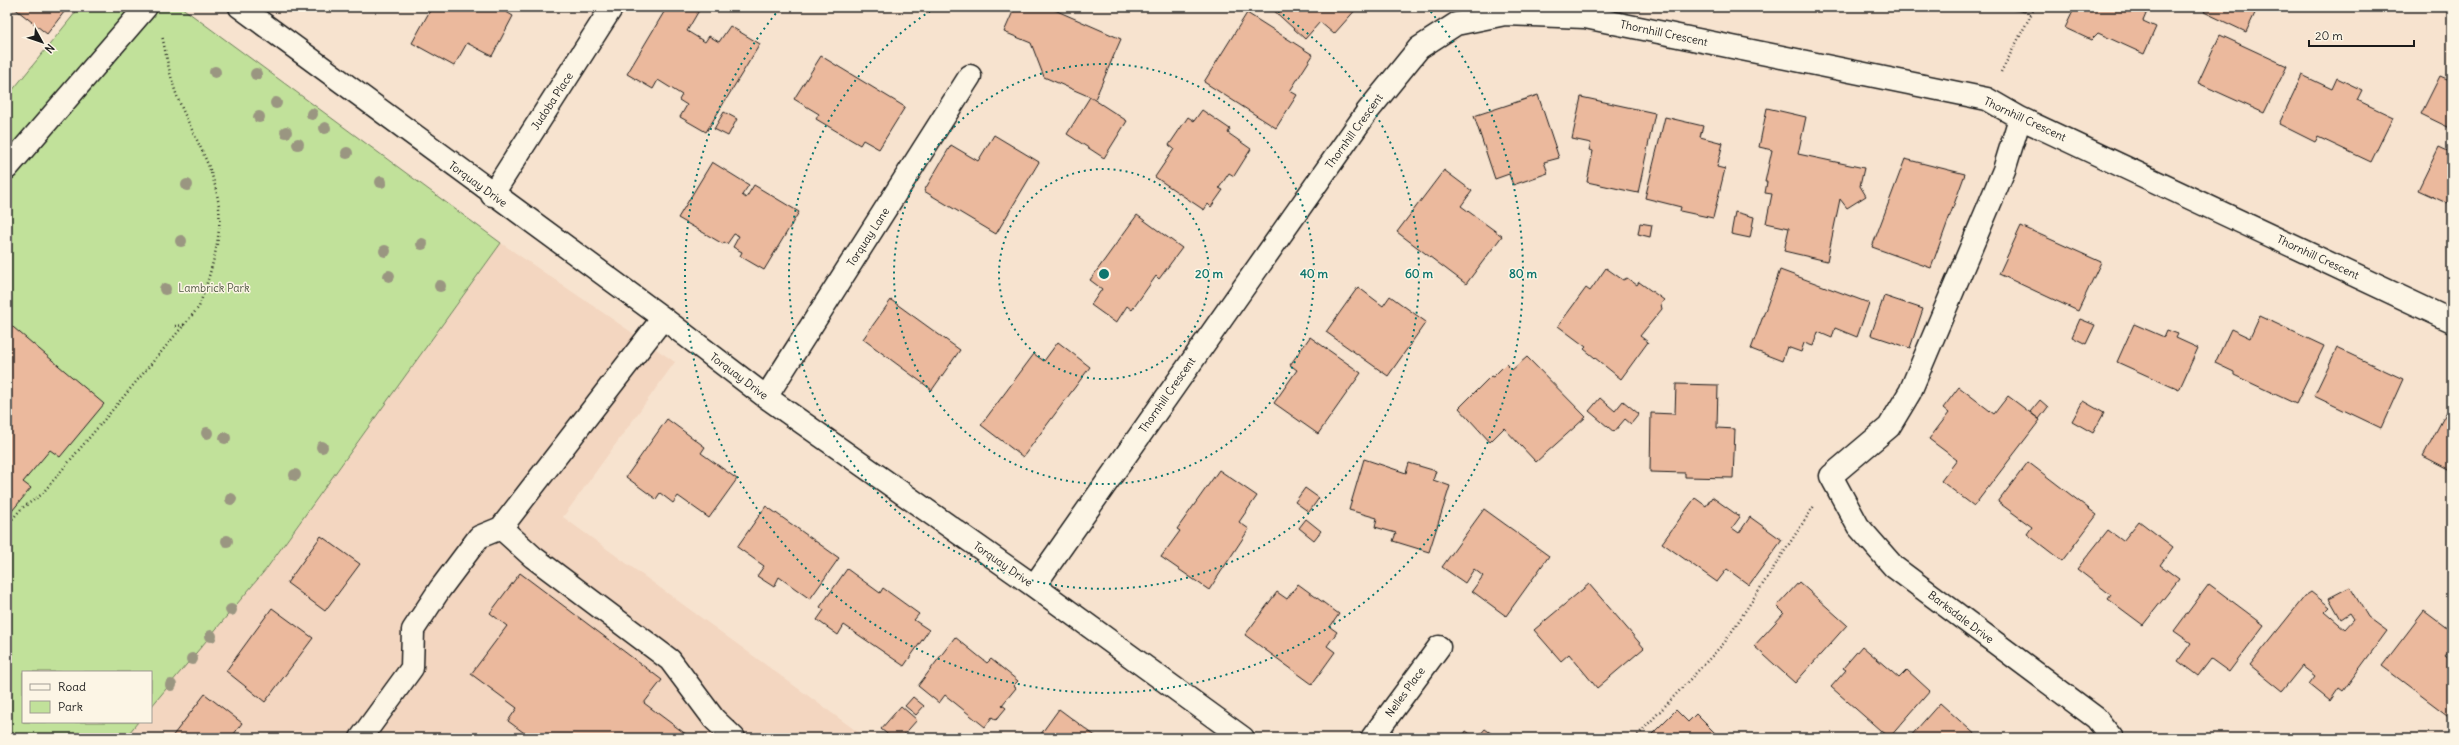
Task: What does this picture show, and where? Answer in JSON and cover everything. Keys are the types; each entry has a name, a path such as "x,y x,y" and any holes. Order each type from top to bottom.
{"street":[{"path":"7,168 146,7"},
{"name":"Torquay Drive","path":"240,7 492,195 663,318 766,397 1034,586 1243,738"},
{"name":"Judoba Place","path":"492,195 612,7"},
{"name":"Thornhill Crescent","path":"1034,586 1367,112 1419,48 1456,24 1505,14 1585,17 1987,99 2020,118 2452,321"},
{"name":"Torquay Lane","path":"766,397 970,76"},
{"path":"1831,476 1889,427 1910,392 2004,170 2020,118"},
{"path":"361,738 412,668 413,630 440,589 479,537 501,528 663,318"},
{"name":"Barksdale Drive","path":"1831,476 1858,526 1894,567 2096,718 2112,738"},
{"path":"501,528 533,557 670,660 714,719 734,738"},
{"name":"Nelles Place","path":"1372,738 1439,647"}],"path":[{"path":"1987,99 2035,7"},
{"path":"7,525 22,508 41,495 199,307 210,272 218,235 218,200 210,167 170,80 162,33"},
{"path":"175,326 185,324"},
{"path":"1635,738 1725,642 1831,476"}],"shaded area":[{"path":"501,243 675,362 563,517 866,738 125,738 137,723 152,723 152,706 267,568"}],"green space":[{"name":"Lambrick Park","path":"80,7 181,7 501,243 267,568 152,706 152,671 22,671 22,723 137,723 125,738 7,738 7,97"}],"building":[{"path":"13,7 68,7 47,34"},
{"path":"432,7 498,7 513,16 492,56 467,43 454,66 412,43"},
{"path":"667,7 701,7 687,31 705,42 709,36 719,42 730,26 760,44 706,132 680,117 687,105 679,100 682,95 658,80 653,89 627,74"},
{"path":"1015,7 1048,7 1121,39 1095,99 1044,77 1031,43 1004,32"},
{"path":"1270,7 1358,7 1334,34 1320,22 1305,39"},
{"path":"2000,7 2026,7 2025,12"},
{"path":"2075,7 2149,7 2143,21 2156,27 2144,54 2098,33 2091,40 2065,28"},
{"path":"2207,7 2258,7 2246,32 2204,12"},
{"path":"1247,13 1313,55 1290,91 1297,95 1276,128 1204,82"},
{"path":"2220,35 2287,66 2264,113 2198,83"},
{"path":"821,56 905,107 879,149 863,140 860,145 816,119 819,114 794,99"},
{"path":"2302,75 2332,89 2337,78 2362,90 2357,100 2393,117 2371,162 2318,137 2315,142 2279,124"},
{"path":"2440,76 2452,81 2452,129 2421,114"},
{"path":"1538,95 1559,158 1544,162 1548,173 1513,185 1509,174 1495,179 1474,116"},
{"path":"1090,97 1127,121 1104,158 1067,134"},
{"path":"1581,97 1655,113 1638,193 1587,182 1593,151 1589,150 1591,143 1572,139"},
{"path":"1767,108 1806,117 1798,154 1864,168 1860,186 1866,196 1847,208 1840,199 1827,261 1784,251 1789,228 1766,223 1772,194 1765,193 1767,182 1765,182 1772,150 1759,147"},
{"path":"1202,110 1230,129 1228,133 1251,149 1234,176 1229,173 1219,188 1223,190 1211,207 1208,204 1204,210 1155,177 1174,149 1169,145 1188,117 1194,121"},
{"path":"724,112 737,119 728,136 714,129"},
{"path":"1665,117 1703,126 1700,137 1723,143 1717,167 1725,169 1713,218 1680,211 1681,207 1645,198"},
{"path":"994,135 1039,162 996,234 924,191 951,145 978,161"},
{"path":"2439,147 2452,153 2452,209 2450,208 2451,205 2418,190"},
{"path":"1905,159 1965,174 1931,268 1872,247"},
{"path":"712,162 749,185 742,195 746,198 754,185 799,212 764,270 740,256 742,252 733,247 739,236 734,234 727,244 724,242 723,244 678,218"},
{"path":"1444,170 1472,191 1461,206 1502,236 1466,284 1397,232"},
{"path":"1735,212 1754,217 1750,238 1731,234"},
{"path":"1137,215 1182,248 1159,279 1156,276 1132,310 1127,306 1116,323 1091,305 1102,289 1090,280"},
{"path":"1640,223 1652,225 1650,237 1638,234"},
{"path":"2021,226 2101,262 2078,311 1999,274"},
{"path":"1606,268 1623,280 1627,278 1637,285 1639,282 1664,300 1661,304 1662,309 1640,336 1648,342 1621,379 1584,349 1586,347 1558,326 1586,288 1590,291"},
{"path":"1780,270 1869,303 1857,337 1835,328 1832,338 1818,332 1813,346 1804,343 1801,352 1787,347 1782,361 1751,349"},
{"path":"1358,287 1383,306 1390,296 1426,322 1388,376 1326,332"},
{"path":"1884,296 1923,309 1910,348 1871,335"},
{"path":"891,300 960,350 932,390 863,339"},
{"path":"2260,316 2324,346 2296,404 2234,375 2234,372 2215,363 2231,329 2250,338"},
{"path":"2080,319 2095,325 2086,344 2072,337"},
{"path":"7,322 104,404 60,457 50,450 23,482 31,488 7,517"},
{"path":"2134,324 2164,337 2167,330 2178,334 2176,338 2198,348 2179,390 2117,362"},
{"path":"1310,337 1361,373 1318,434 1274,403 1297,370 1290,365"},
{"path":"1058,342 1090,367 1023,457 981,425 1034,354 1044,361"},
{"path":"2337,348 2403,379 2381,428 2314,396"},
{"path":"1527,357 1586,417 1536,462 1504,428 1490,442 1459,408 1491,376 1493,377 1506,364 1512,370"},
{"path":"1676,384 1718,385 1717,428 1735,429 1733,478 1685,477 1685,473 1650,472 1651,413 1675,414"},
{"path":"1959,387 1994,414 2008,396 2040,420 1974,506 1941,481 1957,460 1929,439 1949,413 1943,408"},
{"path":"1600,398 1615,411 1623,401 1639,414 1631,424 1625,419 1614,432 1589,411"},
{"path":"2040,400 2048,407 2039,419 2030,412"},
{"path":"2083,401 2104,413 2093,433 2072,421"},
{"path":"2452,404 2452,471 2423,456"},
{"path":"667,419 705,447 701,453 737,479 709,518 678,496 673,503 660,493 656,499 626,477"},
{"path":"1364,459 1406,473 1409,463 1436,471 1433,480 1450,486 1429,552 1393,541 1396,533 1375,527 1377,518 1349,510"},
{"path":"2028,462 2097,515 2062,561 2027,534 2032,527 1998,502"},
{"path":"1219,470 1257,496 1239,522 1249,529 1209,590 1161,557 1180,531 1177,529"},
{"path":"1305,488 1319,498 1309,512 1295,502"},
{"path":"1712,497 1740,517 1732,528 1739,533 1750,517 1782,540 1749,585 1727,569 1717,582 1662,543 1695,498 1706,506"},
{"path":"766,506 839,558 810,599 779,577 774,587 757,576 764,566 737,547"},
{"path":"1484,509 1549,556 1506,616 1472,591 1483,576 1474,569 1465,583 1442,567"},
{"path":"1306,519 1321,531 1314,540 1299,528"},
{"path":"2139,521 2173,547 2160,565 2179,579 2143,625 2108,599 2111,595 2077,569 2108,530 2123,541"},
{"path":"321,536 360,564 325,611 287,583"},
{"path":"847,569 880,593 883,588 919,614 914,620 929,630 904,666 844,625 838,635 817,620 824,610 820,607"},
{"path":"520,573 662,680 644,703 691,738 531,738 508,721 517,708 471,674 507,626 490,613"},
{"path":"1799,582 1847,625 1795,683 1754,646 1784,613 1777,606"},
{"path":"1298,584 1339,614 1330,627 1337,632 1327,646 1335,652 1312,684 1245,635 1277,592 1287,599"},
{"path":"1589,584 1644,648 1597,688 1569,654 1561,661 1534,630"},
{"path":"2209,584 2264,625 2229,672 2211,659 2198,676 2178,661 2191,643 2174,631"},
{"path":"2350,587 2368,617 2387,631 2343,691 2339,688 2330,701 2309,684 2315,676 2302,666 2282,691 2250,665 2305,596 2311,592 2330,607 2325,612 2345,629 2354,619 2350,613 2341,619 2329,598"},
{"path":"272,608 313,638 265,702 226,671"},
{"path":"2424,611 2452,632 2452,648 2445,657 2452,662 2451,718 2382,666"},
{"path":"955,637 987,663 991,659 1018,681 1013,686 1016,688 1002,705 1006,708 996,720 992,717 985,727 945,695 939,703 918,686"},
{"path":"1862,646 1899,678 1907,670 1930,691 1889,738 1831,687 1846,670 1843,668"},
{"path":"205,694 242,723 231,738 171,738"},
{"path":"913,697 924,706 916,715 905,706"},
{"path":"1940,703 1979,738 1909,738"},
{"path":"901,706 917,720 901,738 892,738 881,729"},
{"path":"1059,709 1098,738 1038,738"},
{"path":"1676,710 1688,722 1696,714 1720,738 1648,738"},
{"path":"1485,729 1498,738 1477,738"},
{"path":"1466,731 1476,738 1462,738"}]}
